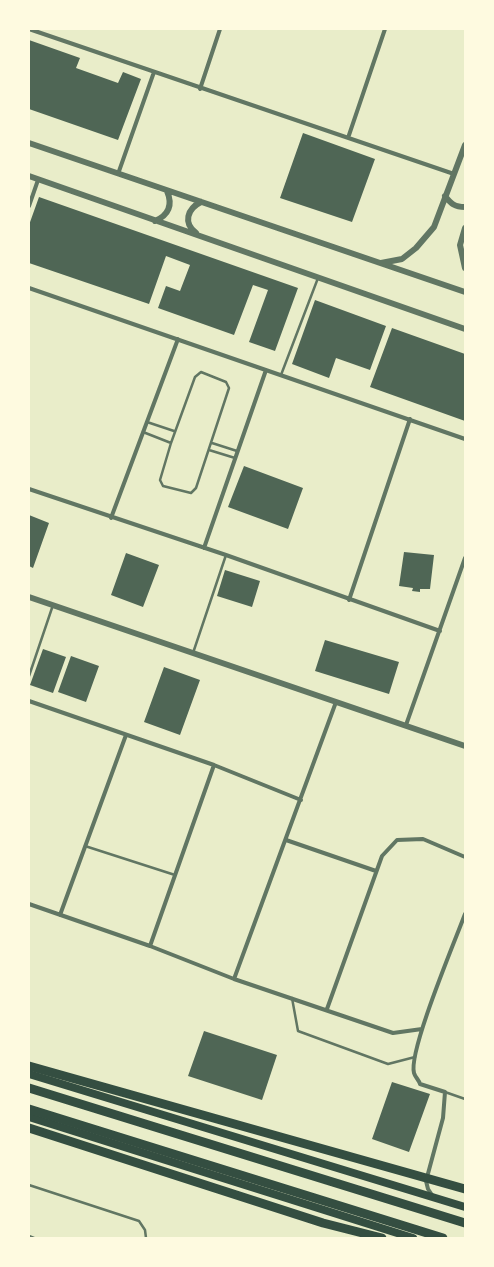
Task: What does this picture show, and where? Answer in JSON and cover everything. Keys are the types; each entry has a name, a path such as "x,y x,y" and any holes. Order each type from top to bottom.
{"highway":[{"path":"29,1066 465,1188"},
{"path":"29,1088 465,1223"},
{"path":"29,1109 443,1238"},
{"path":"29,1128 323,1223 382,1238"}],"main road":[{"path":"29,1074 465,1207"},
{"path":"29,1117 413,1238"}],"street":[{"path":"29,29 454,174"},
{"path":"200,88 220,29"},
{"path":"348,138 385,29"},
{"path":"118,174 154,72"},
{"path":"29,143 465,292"},
{"path":"381,263 402,259 416,248 434,227 465,145"},
{"path":"29,176 154,221 198,234 318,278 465,329"},
{"path":"29,206 38,180"},
{"path":"154,221 162,218 167,213 170,206 170,198 167,191"},
{"path":"445,196 450,203 458,207 465,207"},
{"path":"198,234 191,229 188,217 194,206 201,202"},
{"path":"465,228 460,245 465,268"},
{"path":"29,288 465,438"},
{"path":"112,518 178,339"},
{"path":"204,548 266,370"},
{"path":"349,600 410,419"},
{"path":"29,489 226,555 349,600 440,631"},
{"path":"406,725 465,558"},
{"path":"29,597 465,746"},
{"path":"29,702 214,766 301,800"},
{"path":"234,979 336,702"},
{"path":"60,915 126,735"},
{"path":"150,946 214,766"},
{"path":"327,1009 382,856 397,840 423,839 465,857"},
{"path":"286,840 376,871"},
{"path":"29,904 150,946 234,979 327,1009 393,1033 422,1028"},
{"path":"434,1197 428,1189 426,1182 443,1118 445,1092 420,1084 414,1072 415,1057 422,1028 465,914"}],"lane":[{"path":"281,375 318,278"},
{"path":"201,372 226,382 229,388 210,450 196,488 191,493 163,486 160,480 171,443 194,377 201,372"},
{"path":"148,422 174,431"},
{"path":"143,432 171,443"},
{"path":"212,443 237,451"},
{"path":"210,450 235,458"},
{"path":"193,653 226,555"},
{"path":"29,676 53,605"},
{"path":"86,846 175,875"},
{"path":"292,998 298,1031 388,1064 415,1057"},
{"path":"445,1092 465,1099"},
{"path":"29,1185 139,1221 145,1230 146,1238"},
{"path":"29,1236 34,1238"}],"building":[{"path":"29,40 80,58 76,68 118,83 123,72 141,79 118,140 29,109"},
{"path":"303,133 375,159 352,222 280,198"},
{"path":"39,197 298,288 275,351 249,342 268,290 253,285 234,335 158,308 166,286 180,291 190,265 166,256 149,304 29,263 29,225"},
{"path":"315,300 386,326 370,370 336,358 329,378 292,364"},
{"path":"392,328 465,354 465,421 370,387"},
{"path":"244,466 303,488 288,529 228,507"},
{"path":"29,515 49,523 33,568 29,566"},
{"path":"404,552 434,555 430,589 420,589 420,592 412,591 413,588 399,586"},
{"path":"126,553 159,565 143,607 111,595"},
{"path":"225,570 260,581 252,607 217,596"},
{"path":"325,640 399,662 389,694 315,671"},
{"path":"43,649 66,657 53,693 30,685"},
{"path":"71,656 99,666 86,702 58,692"},
{"path":"164,667 200,680 180,735 144,722"},
{"path":"204,1031 277,1055 262,1100 188,1076"},
{"path":"392,1082 430,1094 409,1152 372,1139"}]}
